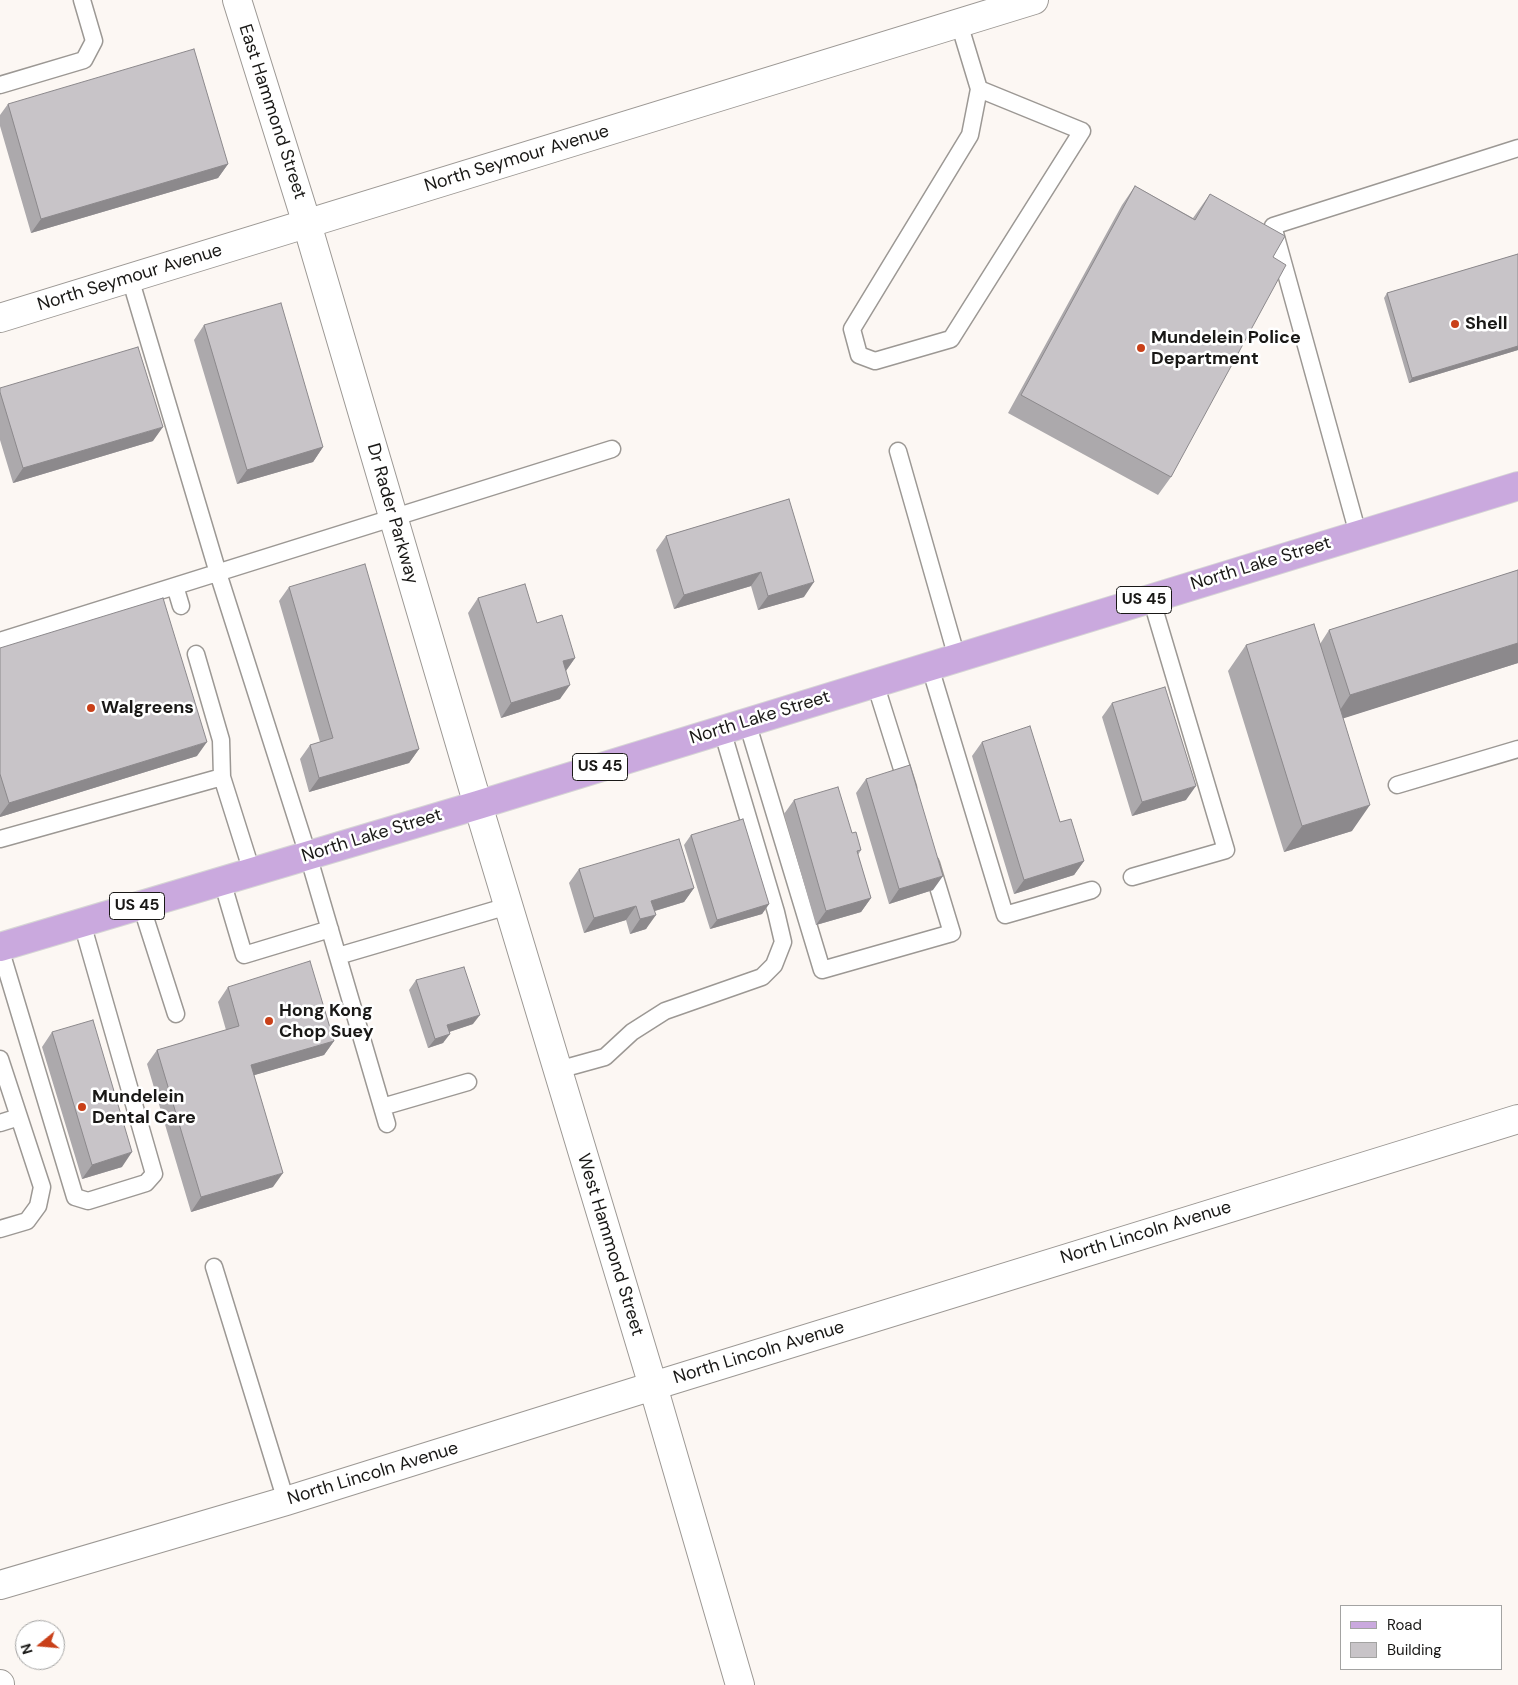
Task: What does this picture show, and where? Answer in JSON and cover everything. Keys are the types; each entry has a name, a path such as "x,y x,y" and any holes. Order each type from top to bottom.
{"main road":[{"name":"North Lake Street","path":"0,947 478,805 1518,486"}],"street":[{"name":"East Hammond Street","path":"237,0 308,224"},
{"name":"North Seymour Avenue","path":"0,318 1034,0"},
{"name":"Dr Rader Parkway","path":"308,224 478,805"},
{"name":"West Hammond Street","path":"478,805 653,1386 740,1685"},
{"name":"North Lincoln Avenue","path":"0,1585 286,1501 1518,1119"}],"lane":[{"path":"0,85 84,60 94,41 82,0"},
{"path":"959,23 980,89 970,135 852,329 859,355 875,361 951,339 1082,131 980,89"},
{"path":"1358,534 1272,226 1518,148"},
{"path":"130,278 218,573 308,855 387,1124"},
{"path":"1,639 612,449"},
{"path":"898,451 957,658"},
{"path":"175,586 181,606"},
{"path":"1132,877 1226,850 1151,598"},
{"path":"196,654 221,740 222,777 252,872"},
{"path":"930,667 1005,915 1092,890"},
{"path":"875,683 913,805"},
{"path":"735,726 822,970 952,933 927,850"},
{"path":"558,1070 605,1057 632,1032 665,1011 762,977 774,965 782,942 735,726"},
{"path":"1397,785 1518,749"},
{"path":"0,839 222,777"},
{"path":"222,881 244,955 330,929"},
{"path":"141,905 176,1014"},
{"path":"338,956 508,906"},
{"path":"0,947 75,1197 88,1201 146,1183 154,1174 82,923"},
{"path":"0,1059 42,1187 38,1206 27,1221 0,1230"},
{"path":"382,1107 468,1082"},
{"path":"0,1123 19,1117"},
{"path":"214,1267 286,1501"}],"building":[{"path":"194,49 228,164 41,219 8,104"},
{"name":"Mundelein Police Department","path":"1135,186 1195,220 1210,194 1285,236 1273,257 1286,265 1171,477 1021,395"},
{"name":"Shell","path":"1518,254 1518,346 1412,378 1387,293"},
{"path":"281,303 323,447 247,470 204,325"},
{"path":"138,347 163,427 23,468 0,388"},
{"path":"789,499 814,582 768,596 761,572 684,595 666,536"},
{"path":"365,564 419,749 319,778 310,745 333,738 289,587"},
{"path":"1518,570 1518,643 1350,695 1329,630"},
{"path":"525,584 537,623 562,615 575,658 563,661 570,685 511,703 478,598"},
{"name":"Walgreens","path":"163,598 207,742 9,803 0,774 0,648"},
{"path":"1314,624 1370,805 1302,826 1246,645"},
{"path":"1165,687 1196,786 1142,802 1112,703"},
{"path":"1030,726 1060,822 1071,819 1084,861 1024,880 982,742"},
{"path":"910,765 943,876 899,889 866,779"},
{"path":"838,787 852,833 856,832 861,850 857,851 871,898 826,911 794,800"},
{"path":"743,819 769,904 717,920 691,835"},
{"path":"679,839 694,888 651,901 656,915 640,919 636,906 594,918 579,869"},
{"path":"310,961 334,1041 251,1065 283,1173 201,1197 157,1050 239,1026 228,987"},
{"path":"464,967 480,1015 447,1025 450,1034 435,1039 416,980"},
{"name":"Mundelein Dental Care","path":"93,1020 132,1152 92,1165 52,1032"}],"place":[{"name":"Shell","path":"1455,324"},
{"name":"Mundelein Police Department","path":"1141,348"},
{"name":"Walgreens","path":"91,708"},
{"name":"Hong Kong Chop Suey","path":"269,1021"},
{"name":"Mundelein Dental Care","path":"82,1107"}]}
